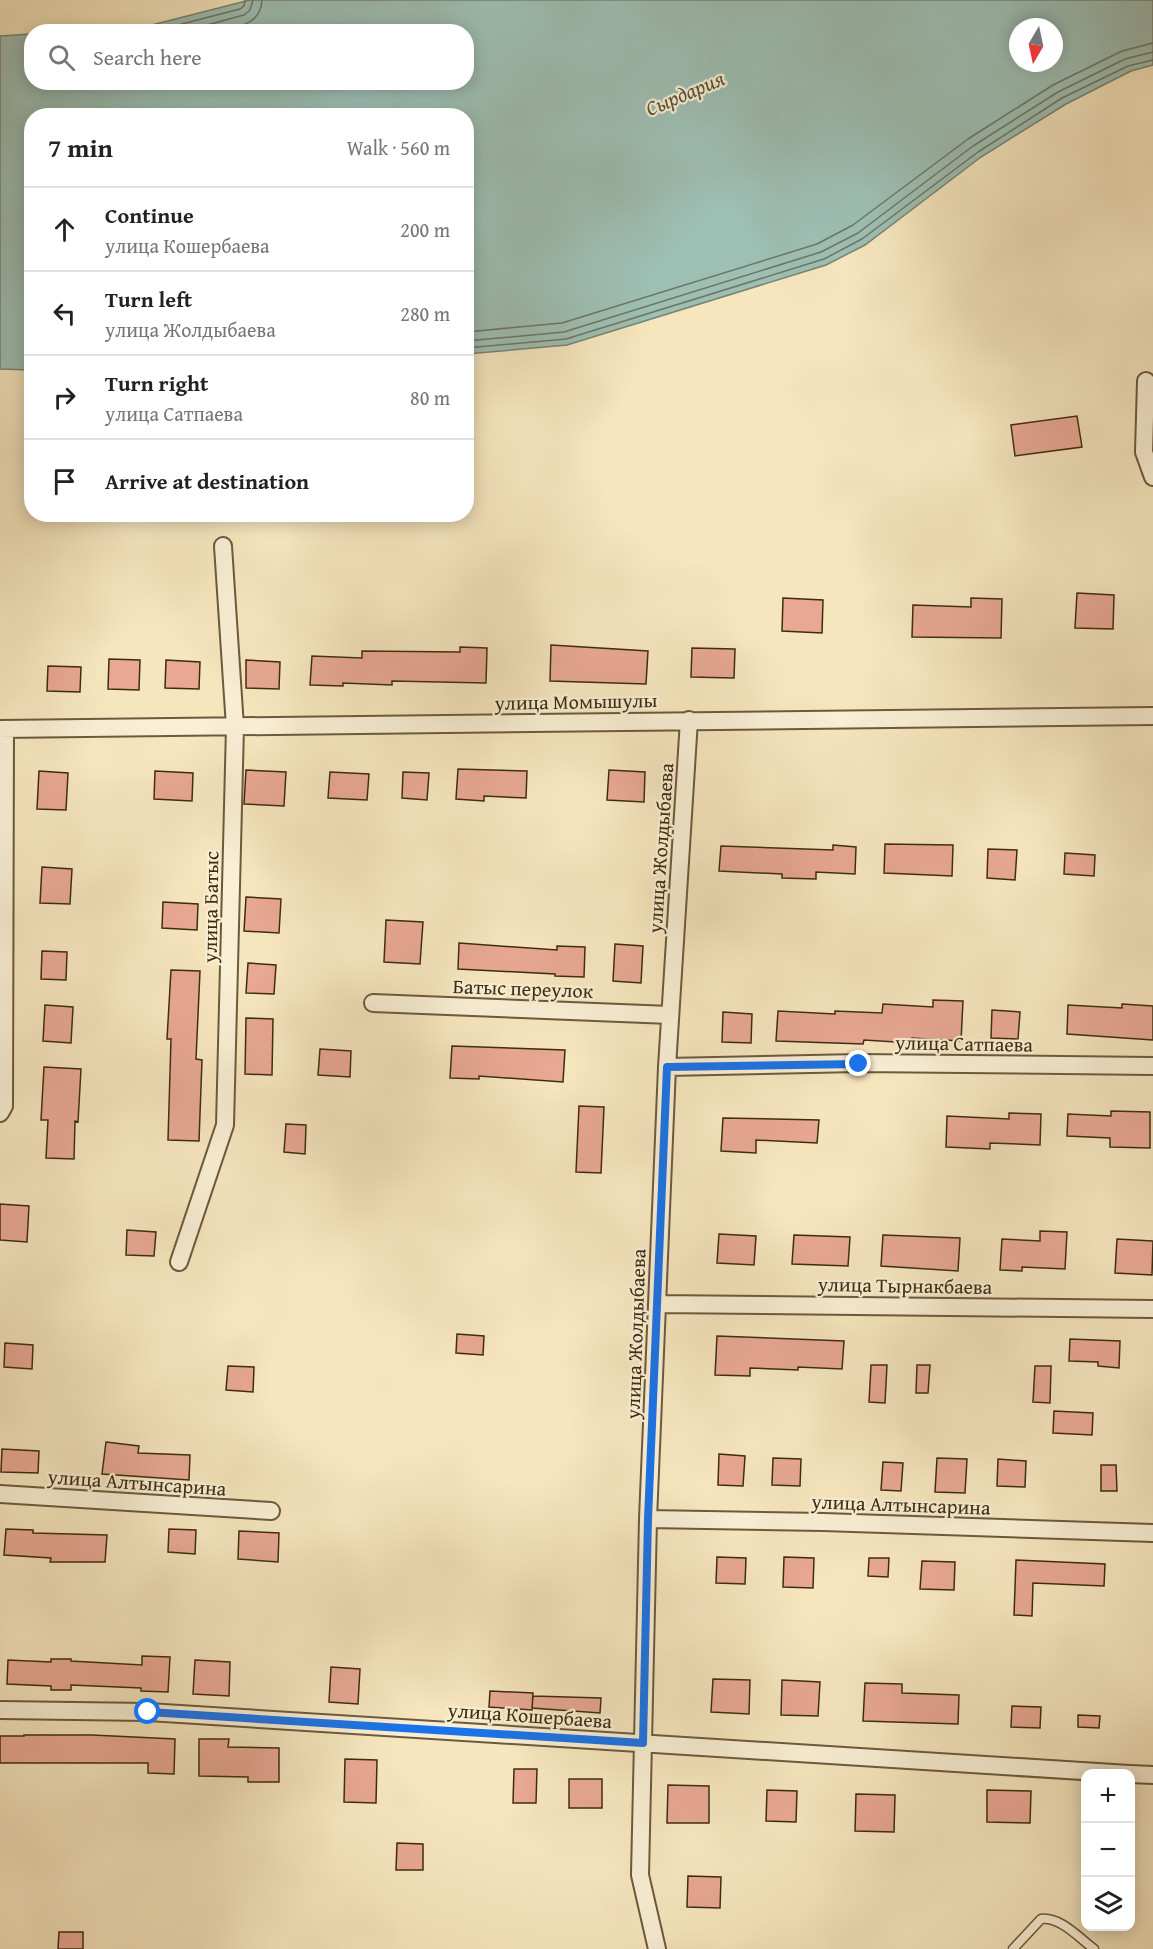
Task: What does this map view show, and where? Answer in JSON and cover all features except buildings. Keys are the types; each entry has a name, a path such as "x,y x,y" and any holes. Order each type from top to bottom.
{"street":[{"path":"1146,381 1144,452 1153,477"},
{"name":"улица Батыс","path":"179,1262 225,1125 235,727 224,546"},
{"name":"улица Момышулы","path":"2,729 1153,716"},
{"name":"улица Жолдыбаева","path":"657,1949 640,1875 648,1519 667,1067 689,720"},
{"path":"0,1113 4,1106 2,729"},
{"name":"Батыс переулок","path":"374,1003 670,1015"},
{"name":"улица Сатпаева","path":"667,1067 859,1064 1153,1066"},
{"name":"улица Тырнакбаева","path":"657,1304 1153,1309"},
{"name":"улица Алтынсарина","path":"0,1494 271,1511"},
{"name":"улица Алтынсарина","path":"648,1519 823,1522 1153,1533"},
{"name":"улица Кошербаева","path":"0,1710 148,1712 1081,1771"},
{"name":"улица Кошербаева","path":"1135,1774 1153,1775"}],"lane":[{"path":"1013,1949 1041,1919 1049,1918 1059,1922 1094,1949"}],"water":[{"name":"Сырдария","path":"250,0 1153,0 1153,65 1131,71 1066,104 981,157 865,245 826,265 567,345 474,353 474,108 24,108 24,370 0,369 0,36 24,34 24,90 474,90 474,24 156,24"}],"route":[{"path":"148,1712 643,1743 648,1519 667,1067 859,1064"}]}
